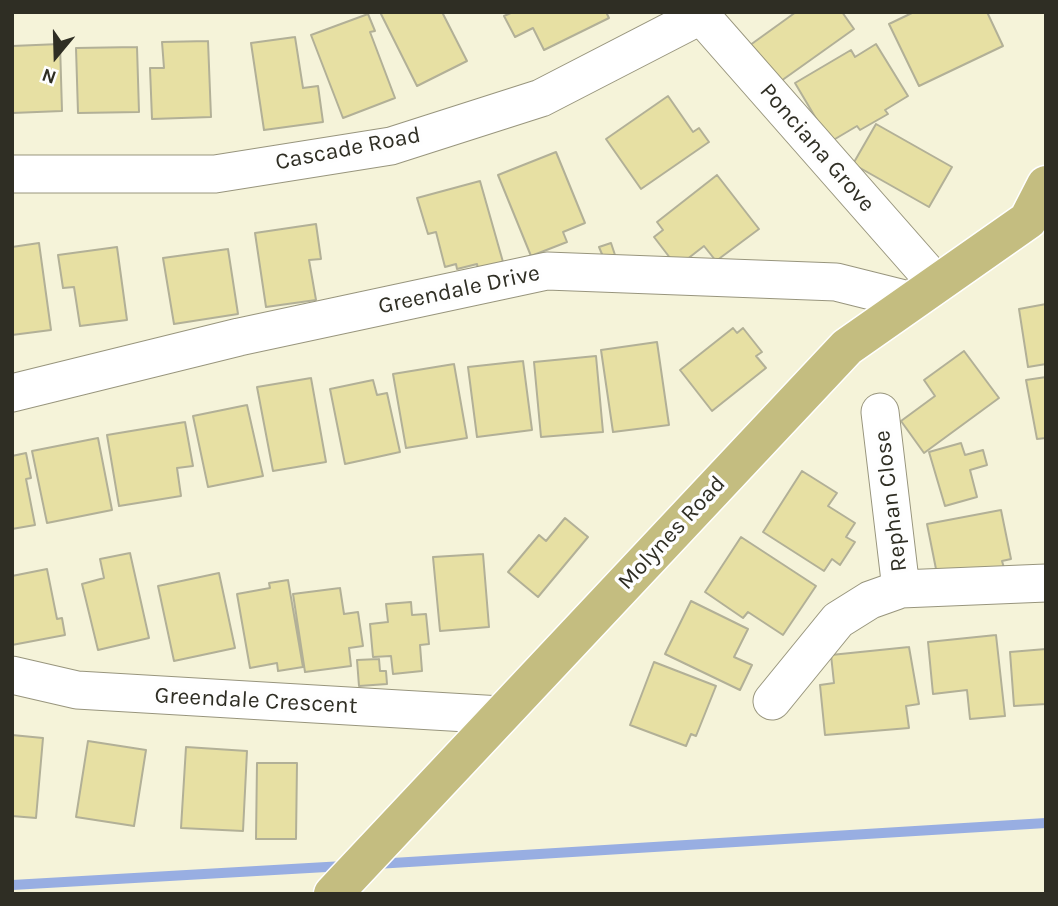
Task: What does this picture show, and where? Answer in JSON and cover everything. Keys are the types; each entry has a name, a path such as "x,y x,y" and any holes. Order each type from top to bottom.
{"main road":[{"path":"1037,219 1046,185"},
{"name":"Molynes Road","path":"333,894 847,347 1037,219"}],"street":[{"name":"Cascade Road","path":"12,174 215,174 391,146 541,97 699,14"},
{"name":"Ponciana Grove","path":"699,14 925,293"},
{"name":"Greendale Drive","path":"12,393 239,337 547,271 836,282 925,293"},
{"name":"Rephan Close","path":"880,412 901,589"},
{"path":"772,701 838,620 870,600 901,589 1046,583"},
{"name":"Greendale Crescent","path":"12,675 77,690 501,715"}],"building":[{"path":"380,12 442,12 467,61 417,86"},
{"path":"513,12 606,12 609,18 544,50 533,28 515,37 504,16"},
{"path":"796,12 842,12 854,29 774,86 746,48"},
{"path":"914,12 987,12 1003,46 919,86 889,24"},
{"path":"368,14 375,31 370,32 395,98 343,118 311,35"},
{"path":"295,37 303,88 318,86 323,122 264,130 251,43"},
{"path":"208,41 211,117 152,119 150,68 164,68 162,42"},
{"path":"60,44 62,111 12,113 12,46"},
{"path":"876,44 908,96 885,110 888,114 860,130 857,126 830,142 795,83 851,50 855,57"},
{"path":"137,47 139,112 78,113 76,48"},
{"path":"668,96 693,132 699,128 709,142 641,189 606,139"},
{"path":"876,124 952,167 929,207 853,164"},
{"path":"556,152 585,223 563,232 567,242 531,256 498,175"},
{"path":"717,175 759,229 716,261 704,246 677,267 654,237 663,230 657,222"},
{"path":"480,181 503,262 478,269 477,264 457,269 456,264 445,267 436,232 428,234 417,198"},
{"path":"316,224 321,259 309,260 316,300 266,307 255,233"},
{"path":"39,243 51,330 12,335 12,247"},
{"path":"611,243 615,255 604,259 599,247"},
{"path":"117,247 127,320 80,326 74,287 63,288 58,255"},
{"path":"228,249 238,314 174,324 163,258"},
{"path":"1046,304 1046,364 1028,367 1019,309"},
{"path":"733,328 737,333 743,328 762,352 756,356 766,368 712,411 680,370"},
{"path":"657,342 669,425 613,432 601,350"},
{"path":"964,351 999,398 924,453 901,421 935,396 924,380"},
{"path":"596,356 603,432 541,437 534,362"},
{"path":"523,361 532,430 477,437 468,367"},
{"path":"454,364 467,438 406,448 393,374"},
{"path":"1046,377 1046,438 1037,439 1026,380"},
{"path":"311,378 326,462 273,471 257,387"},
{"path":"373,380 377,395 387,393 400,452 345,464 330,389"},
{"path":"247,405 263,476 208,487 193,416"},
{"path":"185,422 193,466 177,468 181,496 119,506 107,435"},
{"path":"98,438 112,510 47,523 32,451"},
{"path":"961,443 965,455 983,450 987,465 970,470 977,497 945,506 929,452"},
{"path":"26,453 31,478 26,479 35,525 12,529 12,456"},
{"path":"802,471 837,493 828,506 855,523 846,537 855,542 840,565 832,559 824,571 763,532"},
{"path":"1001,510 1011,559 1002,561 1004,568 937,574 927,524"},
{"path":"565,518 588,537 538,597 508,572 539,535 546,541"},
{"path":"741,537 816,586 783,635 748,612 743,618 705,592"},
{"path":"130,553 149,638 98,650 82,584 104,578 100,559"},
{"path":"483,554 489,627 440,631 433,557"},
{"path":"47,569 57,619 62,618 65,635 12,645 12,576"},
{"path":"219,573 235,648 174,661 158,586"},
{"path":"288,580 303,667 278,671 277,663 250,668 237,594 270,588 269,583"},
{"path":"340,588 344,614 358,612 363,646 349,648 351,666 305,672 293,594"},
{"path":"691,601 748,629 734,657 752,665 740,690 665,654"},
{"path":"411,602 412,615 426,614 429,644 420,645 422,671 393,674 391,656 373,657 370,624 388,622 386,604"},
{"path":"996,635 1005,716 970,719 967,690 933,694 928,642"},
{"path":"909,647 919,704 906,706 909,728 825,735 820,685 834,683 831,655"},
{"path":"1046,649 1046,704 1014,706 1010,652"},
{"path":"379,659 380,671 386,671 387,684 359,686 357,660"},
{"path":"654,662 716,686 696,736 691,734 686,746 630,725"},
{"path":"12,735 43,738 36,818 12,816"},
{"path":"88,741 146,750 134,826 76,817"},
{"path":"186,747 247,751 243,831 181,828"},
{"path":"257,763 297,763 296,839 256,839"}],"waterway":[{"path":"376,864 1046,823"},
{"path":"12,885 344,866"}]}
